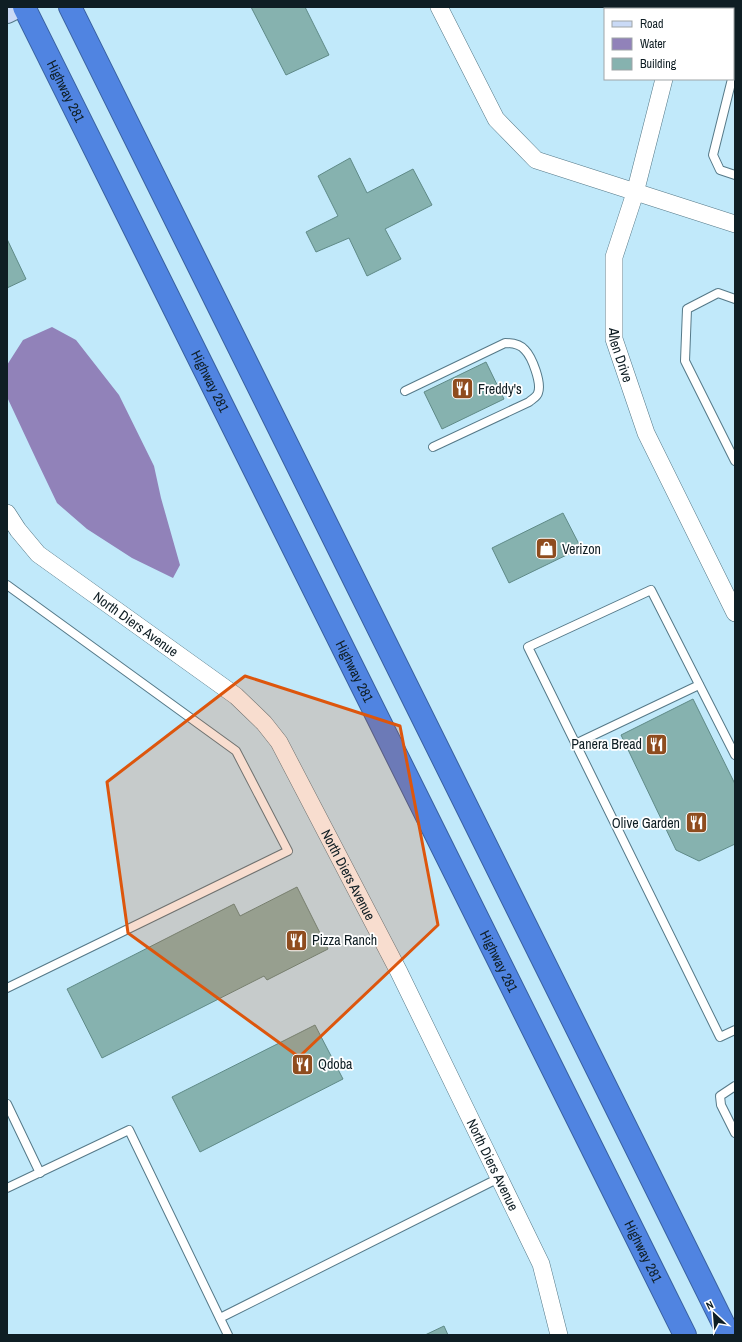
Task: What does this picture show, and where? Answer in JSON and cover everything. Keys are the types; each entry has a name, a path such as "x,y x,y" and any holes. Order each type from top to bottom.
{"highway":[{"name":"Highway 281","path":"24,7 685,1335"},
{"path":"70,7 729,1335"}],"main road":[{"path":"7,12 17,7"}],"street":[{"path":"439,7 496,119 536,160 735,224"},
{"name":"Allen Drive","path":"664,80 635,193 614,257 614,339 646,433 735,613"},
{"name":"North Diers Avenue","path":"7,512 18,530 38,554 236,696 264,723 279,742 399,972 541,1264 559,1335"}],"lane":[{"path":"732,80 713,155 720,170 735,174"},
{"path":"735,299 718,293 687,309 685,361 735,462"},
{"path":"405,392 505,343 516,343 525,350 535,368 540,387 538,395 529,402 433,447"},
{"path":"7,585 236,751 288,851 7,988"},
{"path":"735,755 651,590 528,648 720,1037 735,1030"},
{"path":"576,744 699,684"},
{"path":"735,1086 724,1091 720,1096 721,1105 735,1133"},
{"path":"7,1104 40,1172"},
{"path":"7,1188 128,1130 228,1335"},
{"path":"220,1318 499,1178"}],"highlighted area":[{"path":"245,676 400,726 438,925 299,1057 128,933 107,782"}],"water":[{"path":"52,327 76,340 119,395 154,466 161,498 180,565 173,578 132,558 87,529 57,503 7,397 7,365 23,340"}],"building":[{"path":"251,7 305,7 329,55 286,75"},
{"path":"350,158 367,193 413,169 432,205 385,229 401,259 367,276 349,238 316,252 306,232 338,216 318,176"},
{"path":"7,239 26,279 7,288"},
{"path":"486,362 504,399 442,429 424,392"},
{"path":"563,513 581,548 509,583 492,548"},
{"path":"693,699 735,784 735,844 699,861 676,850 621,735"},
{"path":"297,887 328,949 267,980 264,976 102,1058 67,989 234,904 240,916"},
{"path":"315,1025 343,1079 200,1152 172,1097"},
{"path":"444,1326 448,1335 425,1335"}],"place":[{"name":"Freddy's","path":"462,389"},
{"name":"Verizon","path":"546,549"},
{"name":"Panera Bread","path":"657,744"},
{"name":"Olive Garden","path":"696,823"},
{"name":"Pizza Ranch","path":"296,940"},
{"name":"Qdoba","path":"302,1064"}]}
